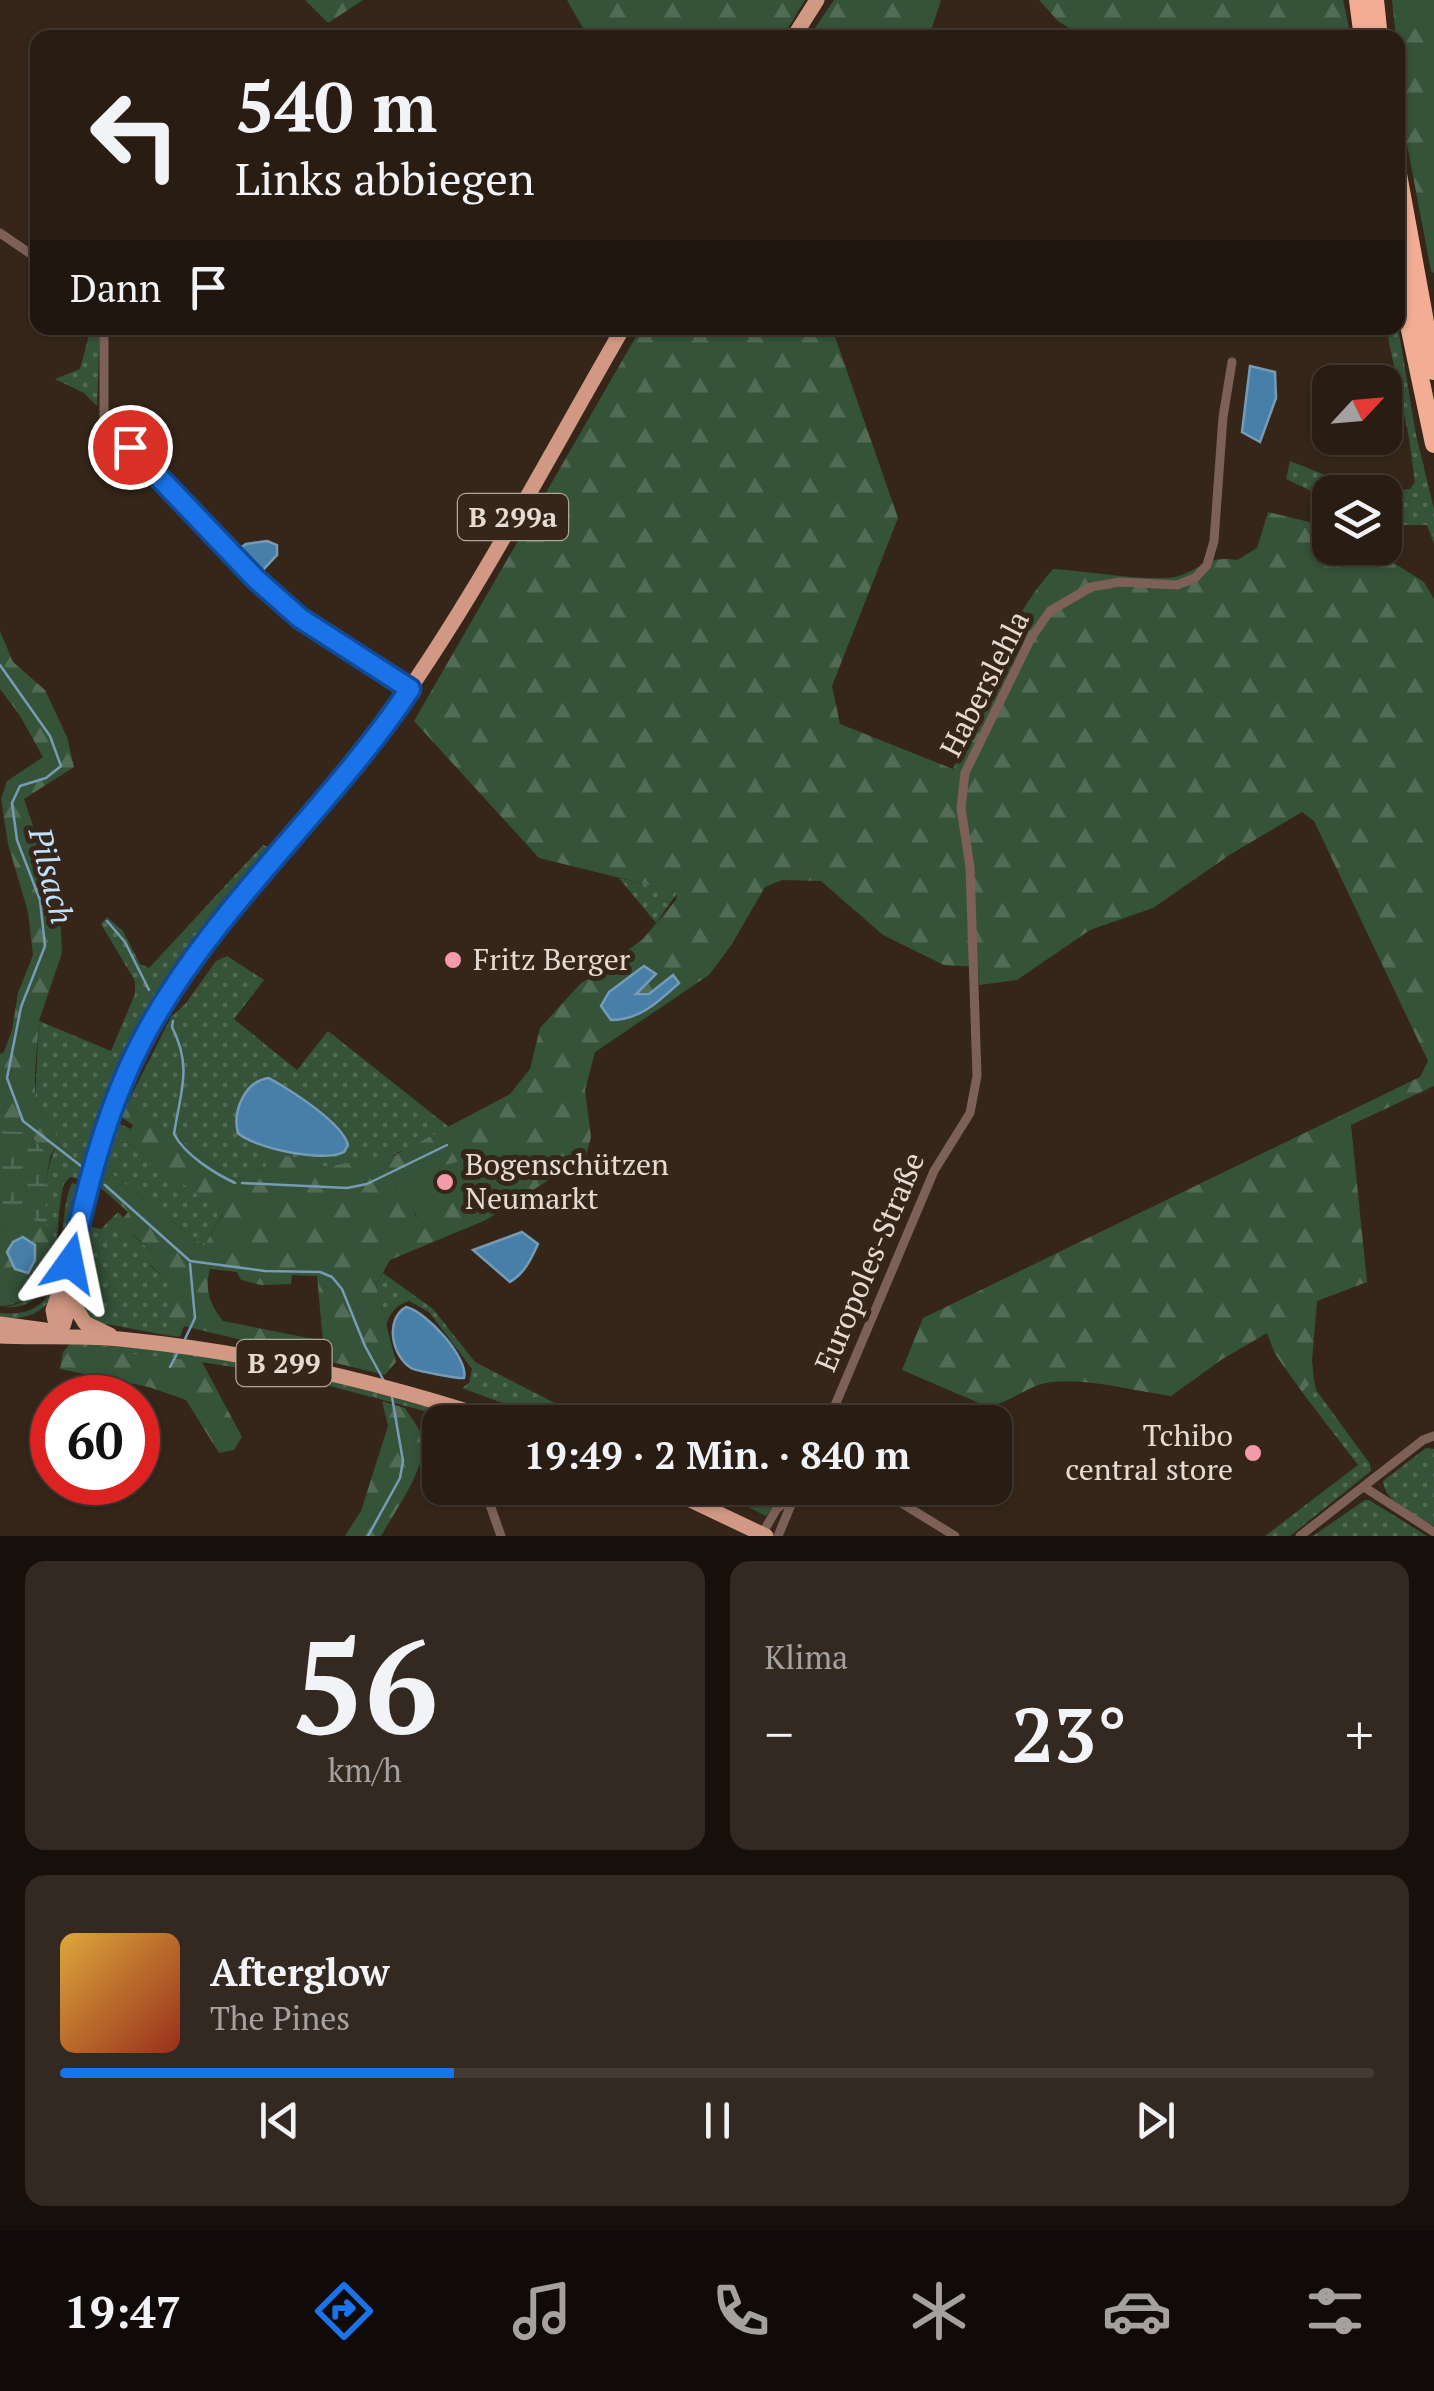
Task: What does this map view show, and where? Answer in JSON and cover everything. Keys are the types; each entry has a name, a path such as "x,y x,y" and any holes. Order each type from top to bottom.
{"highway":[{"path":"1358,0 1362,30"},
{"path":"1375,0 1379,30"},
{"path":"1405,212 1434,371"},
{"path":"1405,306 1434,444"}],"main road":[{"path":"798,30 817,0"},
{"name":"B 299a","path":"58,1336 64,1326 62,1300 70,1263 109,1114 132,1059 203,945 366,750 410,689 620,335"},
{"path":"7,1324 39,1318 62,1300 85,1323 128,1340"},
{"name":"B 299","path":"7,1324 58,1336"},
{"name":"B 299","path":"0,1336 128,1340 180,1347 306,1368 379,1385 438,1405"},
{"path":"703,1505 769,1535"}],"street":[{"path":"0,233 30,254"},
{"path":"104,335 105,421 256,579 300,618 410,689"},
{"name":"Haberslehla","path":"963,1125 975,1099 977,1062 970,867 961,808 965,773 1031,638 1050,612 1091,587 1120,582 1177,585 1195,578 1207,564 1214,541 1220,448 1232,362"},
{"name":"Europoles-Straße","path":"835,1405 934,1171 963,1125"},
{"path":"1300,1536 1434,1436"},
{"path":"1364,1487 1434,1532"},
{"path":"490,1505 500,1536"},
{"path":"769,1535 781,1505"},
{"path":"769,1535 792,1505"},
{"path":"905,1505 955,1536"}],"green space":[{"path":"305,0 363,0 328,23"},
{"path":"567,0 805,0 787,30 584,30"},
{"path":"834,0 941,0 931,30 814,30"},
{"path":"1039,0 1343,0 1349,30 1072,30"},
{"path":"1392,0 1434,0 1434,273 1407,144 1405,30 1395,30"},
{"path":"89,335 100,335 97,406 84,393 55,379 80,369"},
{"path":"637,335 834,335 898,518 832,686 840,724 953,769 1007,639 1053,569 1174,577 1214,560 1237,560 1257,548 1268,512 1312,523 1312,565 1397,565 1424,582 1434,599 1434,1086 1351,1125 1367,1282 1317,1301 1314,1380 1302,1392 1275,1354 1267,1333 1171,1396 1066,1381 1035,1386 1003,1402 984,1405 902,1370 923,1318 1420,1077 1428,1061 1314,821 1302,812 1231,854 1153,908 1090,930 1017,980 979,985 978,967 944,965 883,935 821,881 782,880 765,887 709,975 595,1052 585,1090 591,1137 586,1156 486,1220 390,1260 376,1285 396,1362 385,1375 184,1326 180,1337 165,1335 175,1286 150,1265 152,1251 133,1235 124,1237 114,1230 128,1212 102,1189 111,1173 204,1246 223,1214 125,1141 133,1125 121,1117 126,1106 237,1181 266,1167 268,1151 326,1167 395,1155 510,1094 530,1069 540,1028 580,984 642,940 676,900 677,892 539,858 414,721","holes":["644,966 655,975 634,995 649,994 673,976 625,1020 601,1006 609,992","394,1180 494,1183 416,1217 413,1208 404,1210","210,1269 237,1272 241,1280 261,1285 291,1284 292,1275 317,1276 323,1341 223,1321 209,1296"]},
{"path":"1387,335 1399,335 1416,435 1434,509 1434,544 1427,525 1402,525 1402,490 1410,489 1415,482 1402,405 1402,365 1394,365"},
{"path":"1290,461 1326,475 1312,475 1312,491 1286,479"},
{"path":"0,631 13,662 45,690 67,737 74,767 24,799 60,907 62,953 39,1021 35,1073 35,1101 59,1140 50,1157 27,1132 0,1131 0,1054 12,1030 18,993 33,955 28,912 8,844 1,799 7,781 43,757 0,689"},
{"path":"263,845 268,847 188,946 137,1026 111,1086 83,1180 70,1177 64,1184 48,1280 39,1295 25,1305 5,1307 33,1294 45,1277 51,1256 52,1240 45,1221 46,1178 59,1140 35,1101 39,1021 111,1051 135,994 135,981 101,924 107,917 123,931 140,964 149,968"},
{"path":"619,878 678,892 656,923"},
{"path":"227,956 264,980 234,1019 297,1070 328,1031 449,1127 405,1150 355,1166 322,1166 269,1152 266,1167 237,1181 126,1106 171,1017 216,961"},
{"path":"118,1123 131,1129 126,1142 223,1213 204,1246 111,1173 102,1189 99,1187"},
{"path":"0,1131 27,1132 50,1157 45,1186 47,1229 26,1214 0,1230"},
{"name":"Bogenschützen Neumarkt","path":"501,1149 516,1150 506,1172 494,1183 417,1217 413,1209 404,1211 394,1180"},
{"path":"72,1183 81,1185 68,1249 51,1297 35,1313 0,1318 0,1313 25,1312 42,1302 52,1287"},
{"path":"118,1212 124,1218 115,1231 132,1235 153,1252 150,1266 176,1286 165,1335 96,1322 87,1317 77,1302 87,1220 92,1227 101,1229"},
{"path":"26,1214 44,1227 52,1240 50,1265 45,1277 26,1298 0,1306 0,1230"},
{"path":"383,1273 433,1309 475,1362 559,1405 508,1405 462,1388 469,1383 472,1369 429,1312 409,1301 394,1310 386,1325 376,1285"},
{"path":"70,1344 219,1359 317,1378 422,1405 422,1410 330,1386 202,1362 63,1352"},
{"path":"82,1348 202,1362 242,1437 234,1450 219,1453 186,1400 160,1391 160,1375 90,1375 60,1369 63,1352"},
{"path":"1314,1380 1316,1390 1370,1464 1371,1471 1290,1536 1265,1536 1358,1465 1302,1392"},
{"path":"382,1401 405,1408 422,1435 422,1458 417,1472 381,1536 345,1536 361,1511 388,1426"},
{"path":"1426,1448 1434,1449 1434,1526 1395,1502 1383,1481"},
{"path":"1369,1500 1427,1536 1313,1536"},
{"path":"744,1505 774,1505 766,1516"}],"water":[{"path":"1250,366 1275,372 1276,398 1260,442 1242,432"},
{"path":"267,541 277,545 277,555 262,571 239,549"},
{"path":"644,966 656,974 636,994 649,994 673,975 679,983 640,1013 611,1020 601,1006 609,992"},
{"path":"269,1078 314,1107 336,1127 348,1145 344,1152 321,1156 290,1152 258,1144 238,1133 242,1098 253,1085"},
{"path":"522,1232 538,1244 524,1270 510,1282 473,1250"},
{"path":"23,1237 35,1245 35,1260 28,1273 15,1269 7,1252 13,1242"},
{"path":"406,1307 444,1336 460,1359 464,1378 411,1368 404,1362 395,1346 393,1328"}],"waterway":[{"name":"Pilsach","path":"0,665 50,736 61,766 46,778 20,786 12,803 17,840 40,900 45,946 21,1007 7,1078 23,1121 81,1166"},
{"path":"107,921 125,942 149,990"},
{"path":"173,1021 183,1068 174,1134 209,1169 235,1183"},
{"path":"242,1183 347,1188 367,1184 447,1145"},
{"name":"Pilsach","path":"105,1185 190,1261 265,1271 320,1272 332,1277 342,1289 384,1381"},
{"path":"185,1339 195,1318 190,1264"},
{"path":"170,1367 179,1350"},
{"name":"Pilsach","path":"368,1536 400,1478 403,1461 392,1397"}],"place":[{"name":"Fritz Berger","path":"453,960"},
{"name":"Bogenschützen Neumarkt","path":"445,1182"},
{"name":"Tchibo central store","path":"1253,1453"}],"route":[{"path":"70,1263 100,1140 146,1032 203,945 366,750 410,689 300,618 256,579 130,447"}]}
